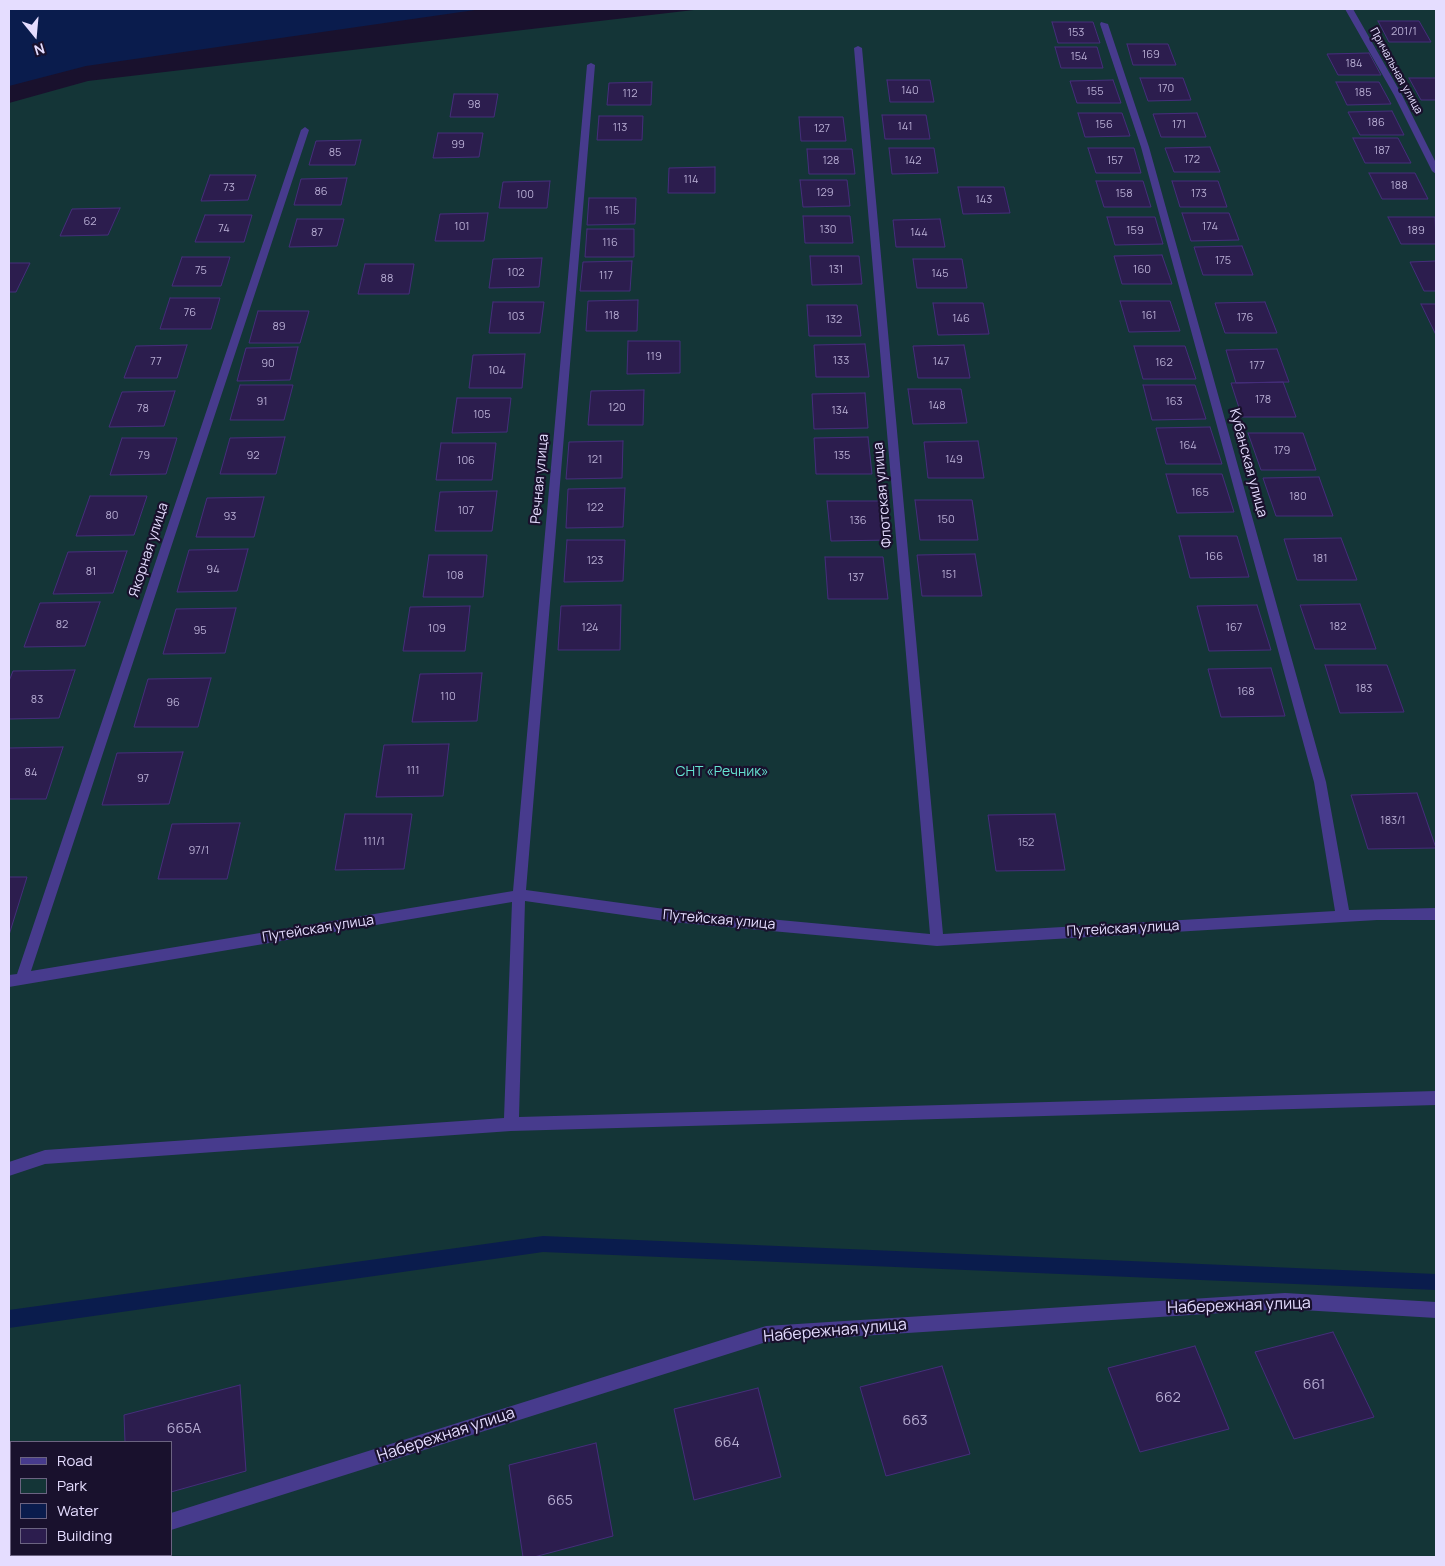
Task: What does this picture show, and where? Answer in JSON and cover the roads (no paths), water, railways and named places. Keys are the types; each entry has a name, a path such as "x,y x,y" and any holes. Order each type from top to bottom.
{"street":[{"name":"Причальная улица","path":"1349,9 1398,95 1436,171"},
{"name":"Кубанская улица","path":"1104,24 1148,156 1318,772 1343,916"},
{"name":"Флотская улица","path":"858,48 937,940"},
{"name":"Речная улица","path":"510,1124 519,895 591,65"},
{"name":"Якорная улица","path":"15,980 305,130"},
{"name":"Путейская улица","path":"15,980 519,895 672,916 937,940 1343,916 1436,914"},
{"path":"9,1169 45,1157 510,1124 1436,1098"},
{"name":"Набережная улица","path":"172,1522 766,1334 1285,1301 1436,1310"}],"water":[{"path":"9,9 482,9 86,66 9,86"}],"waterway":[{"path":"9,1319 543,1244 1436,1282"}],"park label":[{"name":"СНТ «Речник»","path":"722,772"}]}
